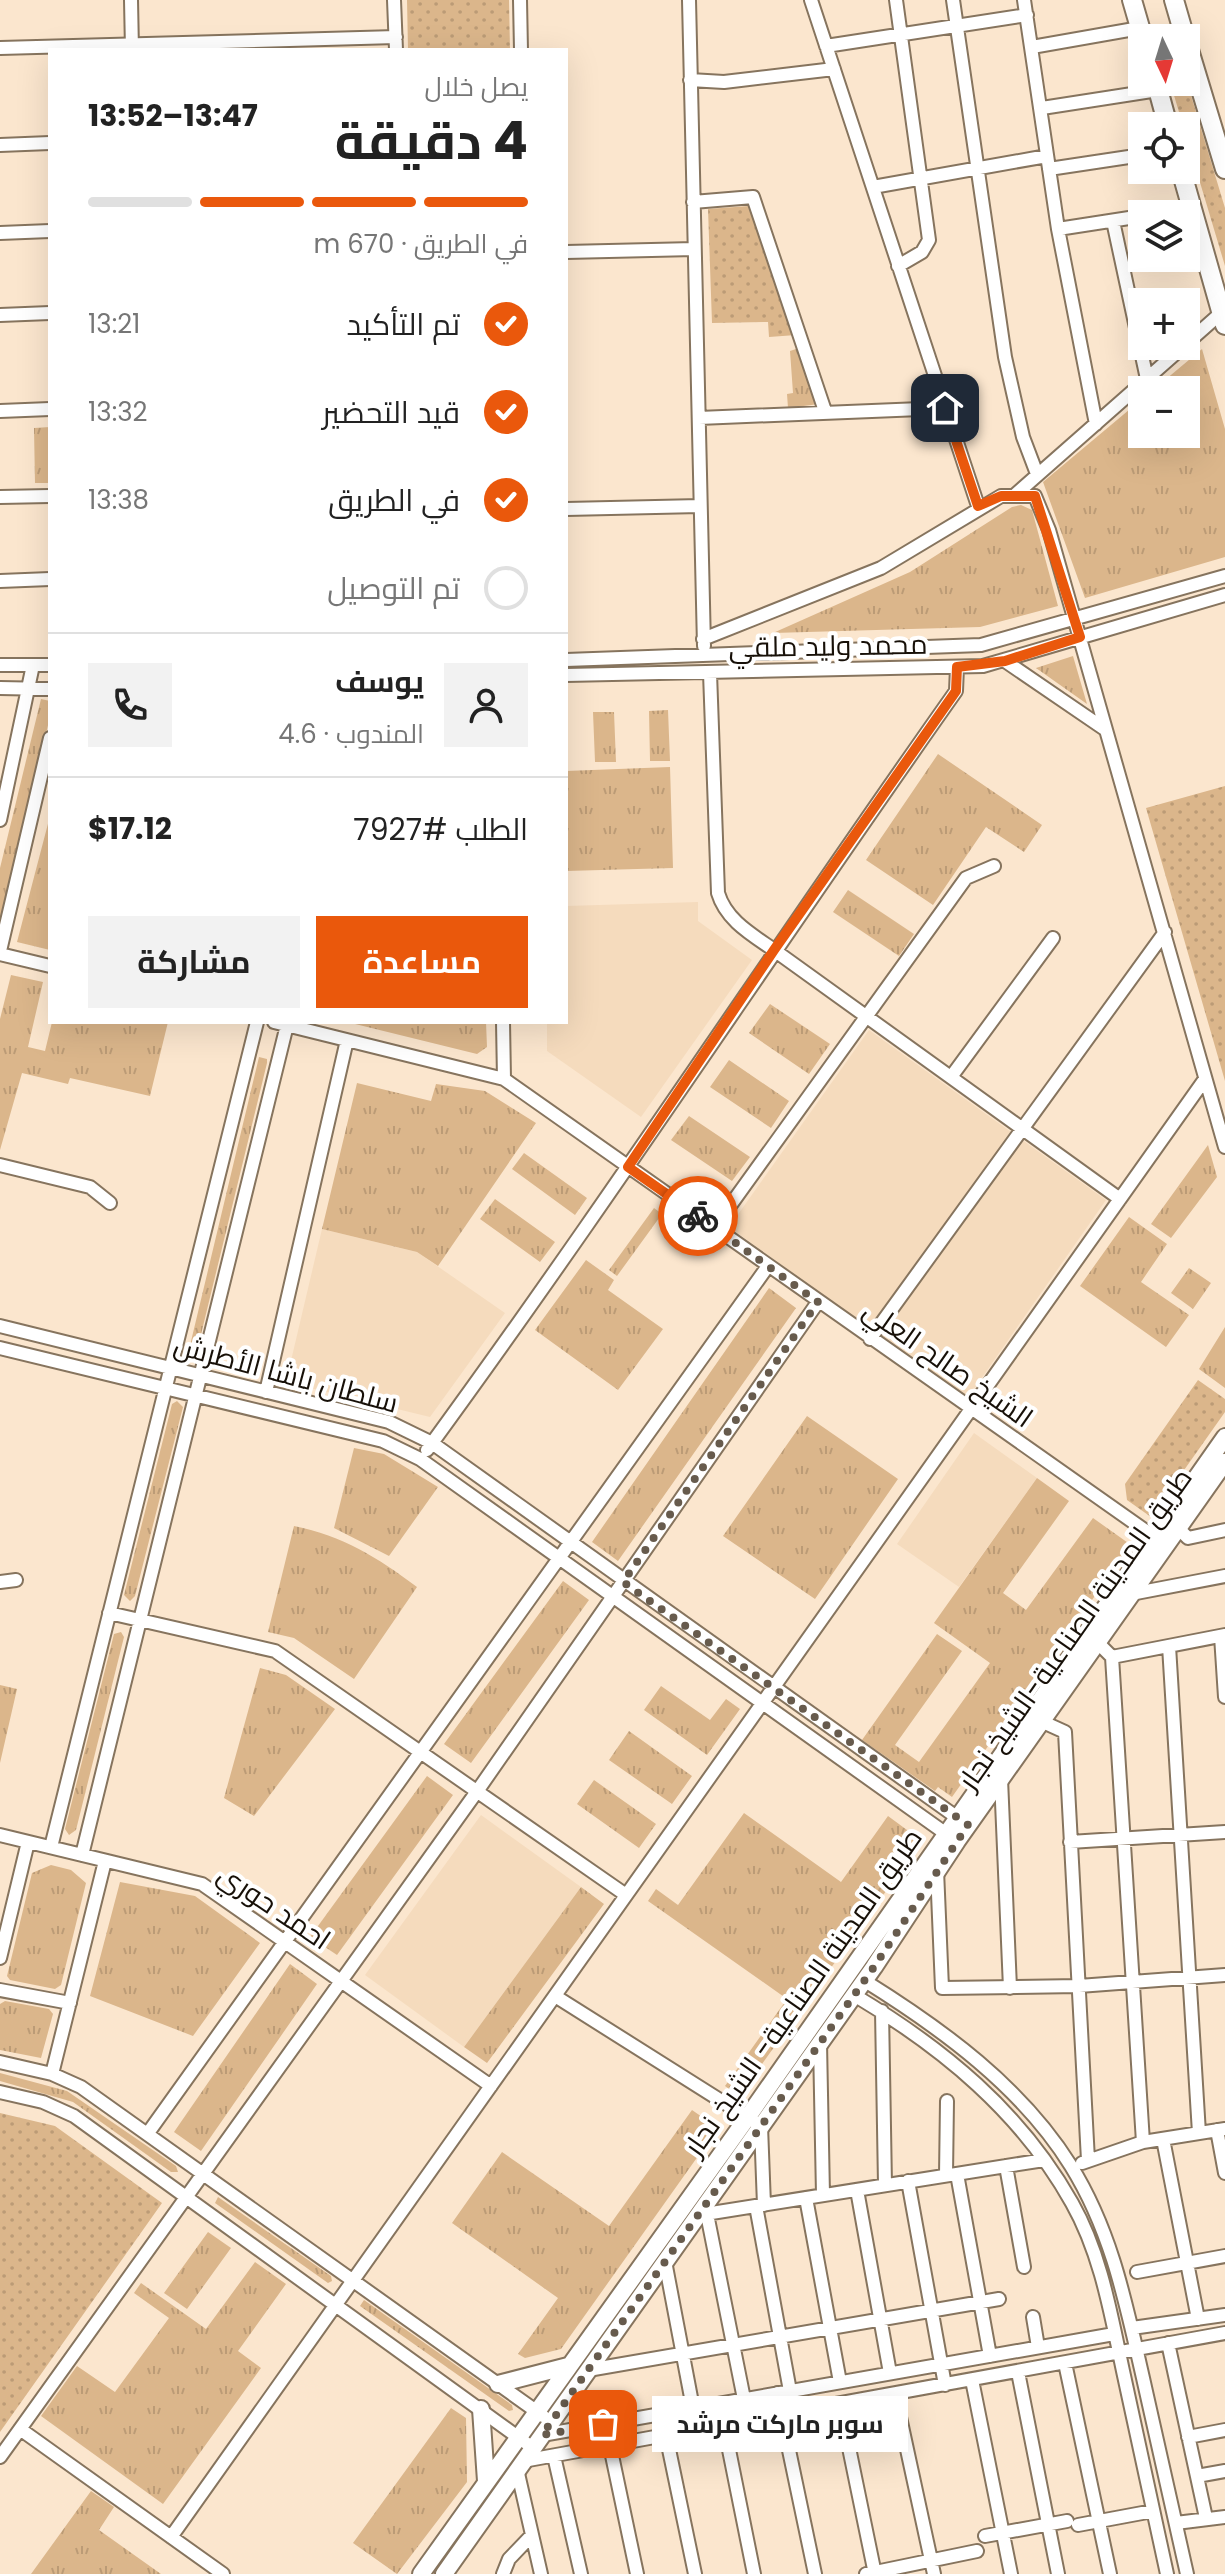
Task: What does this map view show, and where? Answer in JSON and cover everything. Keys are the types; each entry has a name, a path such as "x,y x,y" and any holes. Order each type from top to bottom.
{"highway":[{"path":"1132,0 1139,24"},
{"path":"1174,0 1181,24"},
{"path":"1200,86 1225,169"},
{"path":"1200,252 1223,319"}],"main road":[{"name":"طريق المدينة الصناعية- الشيخ نجار","path":"421,2574 568,2366 754,2122 1160,1541 1225,1437"},
{"name":"طريق المدينة الصناعية-الشيخ نجار","path":"962,1822 1001,1779 1043,1722 1131,1594 1160,1541 1178,1528 1225,1462"},
{"path":"444,2574 665,2261 703,2215 754,2122 820,2043 860,1988 937,1870 951,1838"},
{"path":"498,2384 568,2366"},
{"path":"481,2409 486,2481"}],"street":[{"path":"131,0 132,48"},
{"path":"0,48 396,44 394,0"},
{"path":"520,0 521,48"},
{"path":"689,0 705,653"},
{"path":"811,0 978,506"},
{"path":"896,0 923,177 929,240 922,252 898,266"},
{"path":"953,0 980,166 1005,357 1023,437 1037,474"},
{"path":"1024,0 1058,229 1096,424"},
{"path":"826,46 1027,15"},
{"path":"1032,47 1128,35"},
{"path":"690,80 724,82 834,69"},
{"path":"1042,108 1128,92"},
{"path":"0,145 48,143"},
{"path":"873,187 980,166 1128,156"},
{"path":"693,202 753,197 825,411"},
{"path":"1058,229 1128,218"},
{"path":"1113,221 1146,376"},
{"path":"0,233 48,231"},
{"path":"568,252 694,249"},
{"path":"0,315 48,313"},
{"path":"1200,335 1223,319"},
{"path":"1150,376 1168,360"},
{"path":"1016,494 1128,396"},
{"path":"699,418 945,408"},
{"path":"0,411 48,409"},
{"path":"0,497 48,496"},
{"path":"703,639 881,568 978,506 1001,496 1035,496 1075,619 1225,1147"},
{"path":"568,509 700,506"},
{"name":"محمد وليد ملقي","path":"568,660 981,645 1225,576"},
{"path":"0,581 48,579"},
{"name":"محمد وليد ملقي","path":"568,675 957,667 1005,661 1225,595"},
{"path":"1005,661 1106,730"},
{"path":"0,665 48,665"},
{"path":"0,820 33,665"},
{"path":"420,1459 628,1167 774,950 956,691 957,667"},
{"path":"710,673 718,893 722,906 732,919 1120,1199"},
{"path":"0,688 48,689"},
{"path":"48,747 0,953 48,965"},
{"path":"714,1228 966,878 994,866"},
{"path":"870,1339 1165,932"},
{"path":"951,1077 1053,938"},
{"path":"51,1847 256,1024"},
{"path":"82,1855 200,1376 280,1024"},
{"name":"الشيخ صالح العلي","path":"280,1024 504,1079 1160,1541"},
{"path":"503,1024 504,1079"},
{"path":"266,1392 347,1040"},
{"path":"171,2537 1205,1079"},
{"path":"0,1165 90,1187 110,1203"},
{"path":"148,2133 768,1266"},
{"path":"0,2457 189,2198 478,1790 818,1302"},
{"name":"سلطان باشا الأطرش","path":"0,1326 389,1422 432,1443 962,1822"},
{"name":"سلطان باشا الأطرش","path":"0,1348 383,1441 420,1459 951,1838"},
{"path":"1178,1528 1188,1538 1225,1530"},
{"path":"1131,1594 1225,1576"},
{"path":"0,1582 16,1580"},
{"path":"109,1613 275,1651 626,1895"},
{"path":"1112,1657 1223,1636 1225,1697"},
{"path":"1097,1642 1112,1657 1143,2142"},
{"path":"1169,1646 1199,2133"},
{"path":"1043,1722 1065,1732 1088,2160"},
{"path":"1001,1779 1010,1988"},
{"path":"1070,1842 1225,1832"},
{"name":"احمد حوري","path":"0,1835 202,1884 491,2086"},
{"path":"0,1958 28,1842"},
{"path":"52,2074 105,1861"},
{"path":"937,1870 942,1988 1079,1986 1225,1975"},
{"path":"860,1988 882,2011 967,2073 1007,2111 1044,2160 1086,2233 1119,2353 1167,2574"},
{"path":"860,1988 978,2062 1028,2110 1072,2167 1105,2230 1132,2328 1187,2574"},
{"path":"0,1990 70,2003"},
{"path":"555,1996 754,2122 760,2205 780,2338 784,2392 782,2415 815,2574"},
{"path":"882,2011 885,2185"},
{"path":"820,2043 823,2195"},
{"path":"0,2062 52,2074 81,2087 536,2411 532,2535 541,2574"},
{"path":"967,2073 978,2062"},
{"path":"0,2092 43,2102 74,2116 518,2436 554,2456 1225,2333"},
{"path":"947,2101 952,2174 990,2356"},
{"path":"1072,2167 1143,2142 1221,2129 1225,2173"},
{"path":"1163,2139 1198,2319"},
{"path":"744,2399 703,2215 1044,2160"},
{"path":"1006,2166 1024,2267"},
{"path":"908,2181 945,2385"},
{"path":"857,2190 890,2373"},
{"path":"806,2198 840,2382"},
{"path":"1137,2272 1225,2256"},
{"path":"665,2261 693,2408"},
{"path":"588,2370 999,2299"},
{"path":"1132,2328 1225,2315"},
{"path":"1033,2317 1038,2347"},
{"path":"534,2447 693,2408 1114,2334"},
{"path":"1168,2343 1206,2518"},
{"path":"1057,2344 1110,2574"},
{"path":"1018,2372 1058,2574"},
{"path":"972,2380 1011,2574"},
{"path":"895,2394 933,2567"},
{"path":"840,2404 872,2573 933,2567 977,2551"},
{"path":"724,2425 754,2574"},
{"path":"20,2429 223,2574"},
{"path":"1188,2437 1225,2430"},
{"path":"666,2435 695,2574"},
{"path":"610,2446 637,2574"},
{"path":"554,2456 581,2574"},
{"path":"1197,2476 1225,2471"},
{"path":"985,2536 1048,2524 1099,2521 1153,2511"},
{"path":"1158,2535 1176,2526 1206,2518 1225,2517"},
{"path":"503,2574 509,2559 532,2535"}],"shaded area":[{"path":"698,902 698,921 752,960 641,1117 547,1051 547,1024 568,1024 568,906"},
{"path":"869,1030 1106,1200 967,1399 729,1227"},
{"path":"322,1229 417,1252 505,1313 430,1417 286,1382"},
{"path":"974,1433 1037,1478 959,1587 897,1544"},
{"path":"481,1815 581,1887 464,2047 365,1975"}],"green space":[{"path":"407,0 509,0 510,48 408,48"},
{"path":"1174,96 1191,96 1196,112 1179,112"},
{"path":"1200,125 1225,208 1225,266 1200,182"},
{"path":"749,206 796,335 769,337 768,322 712,323 708,209"},
{"path":"802,347 819,404 788,408 787,394 793,393 790,351"},
{"path":"1202,349 1225,429 1225,557 1085,598 1043,482 1128,411 1128,448 1200,448 1200,376 1170,376 1189,360 1200,360"},
{"path":"48,427 48,483 35,483 34,428"},
{"path":"1021,505 1032,510 1058,606 980,627 773,633 910,572 1012,507"},
{"path":"1073,656 1087,704 1036,668"},
{"path":"41,699 48,701 48,725 0,925 0,868"},
{"path":"668,710 670,761 650,761 649,711"},
{"path":"593,712 614,712 616,762 595,762"},
{"path":"938,754 1042,825 1024,852 986,827 933,905 866,860"},
{"path":"670,767 673,868 568,871 568,771"},
{"path":"1225,786 1225,1081 1146,808"},
{"path":"48,824 48,950 17,942"},
{"path":"848,890 914,934 899,956 833,912"},
{"path":"11,975 43,982 28,1047 45,1051 52,1024 168,1024 150,1096 70,1078 68,1084 22,1073 0,1150 0,1019"},
{"path":"770,1004 830,1044 809,1074 749,1033"},
{"path":"355,1024 486,1024 487,1047 477,1054"},
{"path":"259,1057 267,1059 267,1063 196,1355 187,1358"},
{"path":"729,1060 789,1101 771,1128 710,1087"},
{"path":"357,1083 431,1101 436,1084 485,1091 536,1123 438,1266 417,1252 322,1229"},
{"path":"689,1116 750,1157 732,1181 671,1140"},
{"path":"1208,1145 1217,1177 1171,1238 1151,1224"},
{"path":"524,1153 587,1198 575,1215 512,1169"},
{"path":"495,1199 555,1242 540,1262 480,1219"},
{"path":"654,1208 662,1214 617,1276 609,1270"},
{"path":"1129,1217 1167,1244 1141,1282 1189,1315 1166,1347 1080,1286"},
{"path":"586,1260 614,1280 608,1290 663,1329 618,1390 535,1330"},
{"path":"1189,1268 1211,1283 1193,1309 1171,1293"},
{"path":"769,1288 796,1308 618,1561 592,1542"},
{"path":"1225,1327 1225,1388 1199,1369"},
{"path":"1198,1380 1225,1399 1225,1412 1151,1517 1127,1500 1125,1484"},
{"path":"177,1401 183,1407 135,1596 130,1601 124,1595 172,1404"},
{"path":"807,1416 898,1479 815,1599 723,1536"},
{"path":"354,1448 384,1454 438,1487 389,1556 334,1528"},
{"path":"1037,1478 1069,1501 1003,1593 1026,1610 1093,1518 1131,1545 952,1797 938,1787 935,1791 862,1740 937,1634 962,1651 895,1745 919,1762 990,1663 934,1623"},
{"path":"294,1526 359,1549 417,1587 354,1679 294,1638 268,1632"},
{"path":"563,1581 589,1600 471,1763 444,1744"},
{"path":"121,1632 124,1637 76,1830 69,1835 65,1829 114,1634"},
{"path":"260,1668 286,1675 335,1709 254,1816 224,1798"},
{"path":"0,1685 17,1689 0,1763"},
{"path":"661,1686 710,1720 726,1699 740,1709 707,1755 644,1710"},
{"path":"629,1731 692,1776 672,1804 609,1760"},
{"path":"427,1776 453,1795 337,1955 310,1937"},
{"path":"594,1780 656,1824 639,1848 577,1804"},
{"path":"744,1813 841,1882 888,1816 922,1841 739,2096 725,2086 787,1999 648,1901 656,1889 678,1905"},
{"path":"51,1865 71,1870 86,1883 61,1985 55,1989 10,1980 7,1976 32,1873"},
{"path":"120,1882 195,1896 260,1943 193,2036 90,1996"},
{"path":"581,1887 604,1904 487,2063 464,2047"},
{"path":"290,1964 317,1984 201,2151 174,2132"},
{"path":"5,2001 49,2009 53,2014 41,2058 0,2050 0,2004"},
{"path":"0,2073 67,2091 176,2166 178,2172 171,2172 73,2102 0,2081"},
{"path":"692,2110 718,2128 561,2349 525,2358 518,2354 558,2298 452,2223 502,2152 609,2226"},
{"path":"0,2113 55,2126 162,2203 0,2432"},
{"path":"218,2197 331,2276 332,2281 328,2283 215,2203"},
{"path":"208,2232 231,2248 187,2309 164,2293"},
{"path":"255,2262 286,2284 238,2351 261,2368 163,2504 41,2416 77,2366 115,2392 169,2318 134,2293 141,2283 206,2329"},
{"path":"364,2300 512,2405 513,2410 509,2411 360,2306"},
{"path":"451,2408 466,2418 467,2482 397,2574 353,2543"},
{"path":"91,2491 114,2507 99,2530 161,2574 31,2574"}],"way so far":[{"path":"603,2424 542,2435 874,1967 968,1825 623,1582 818,1302 698,1216"}],"place":[{"name":"سوبر ماركت مرشد","path":"603,2424"}],"route":[{"path":"698,1216 628,1167 774,950 956,691 957,667 1005,661 1080,637 1049,530 1035,496 1001,496 978,506 945,408"}]}
